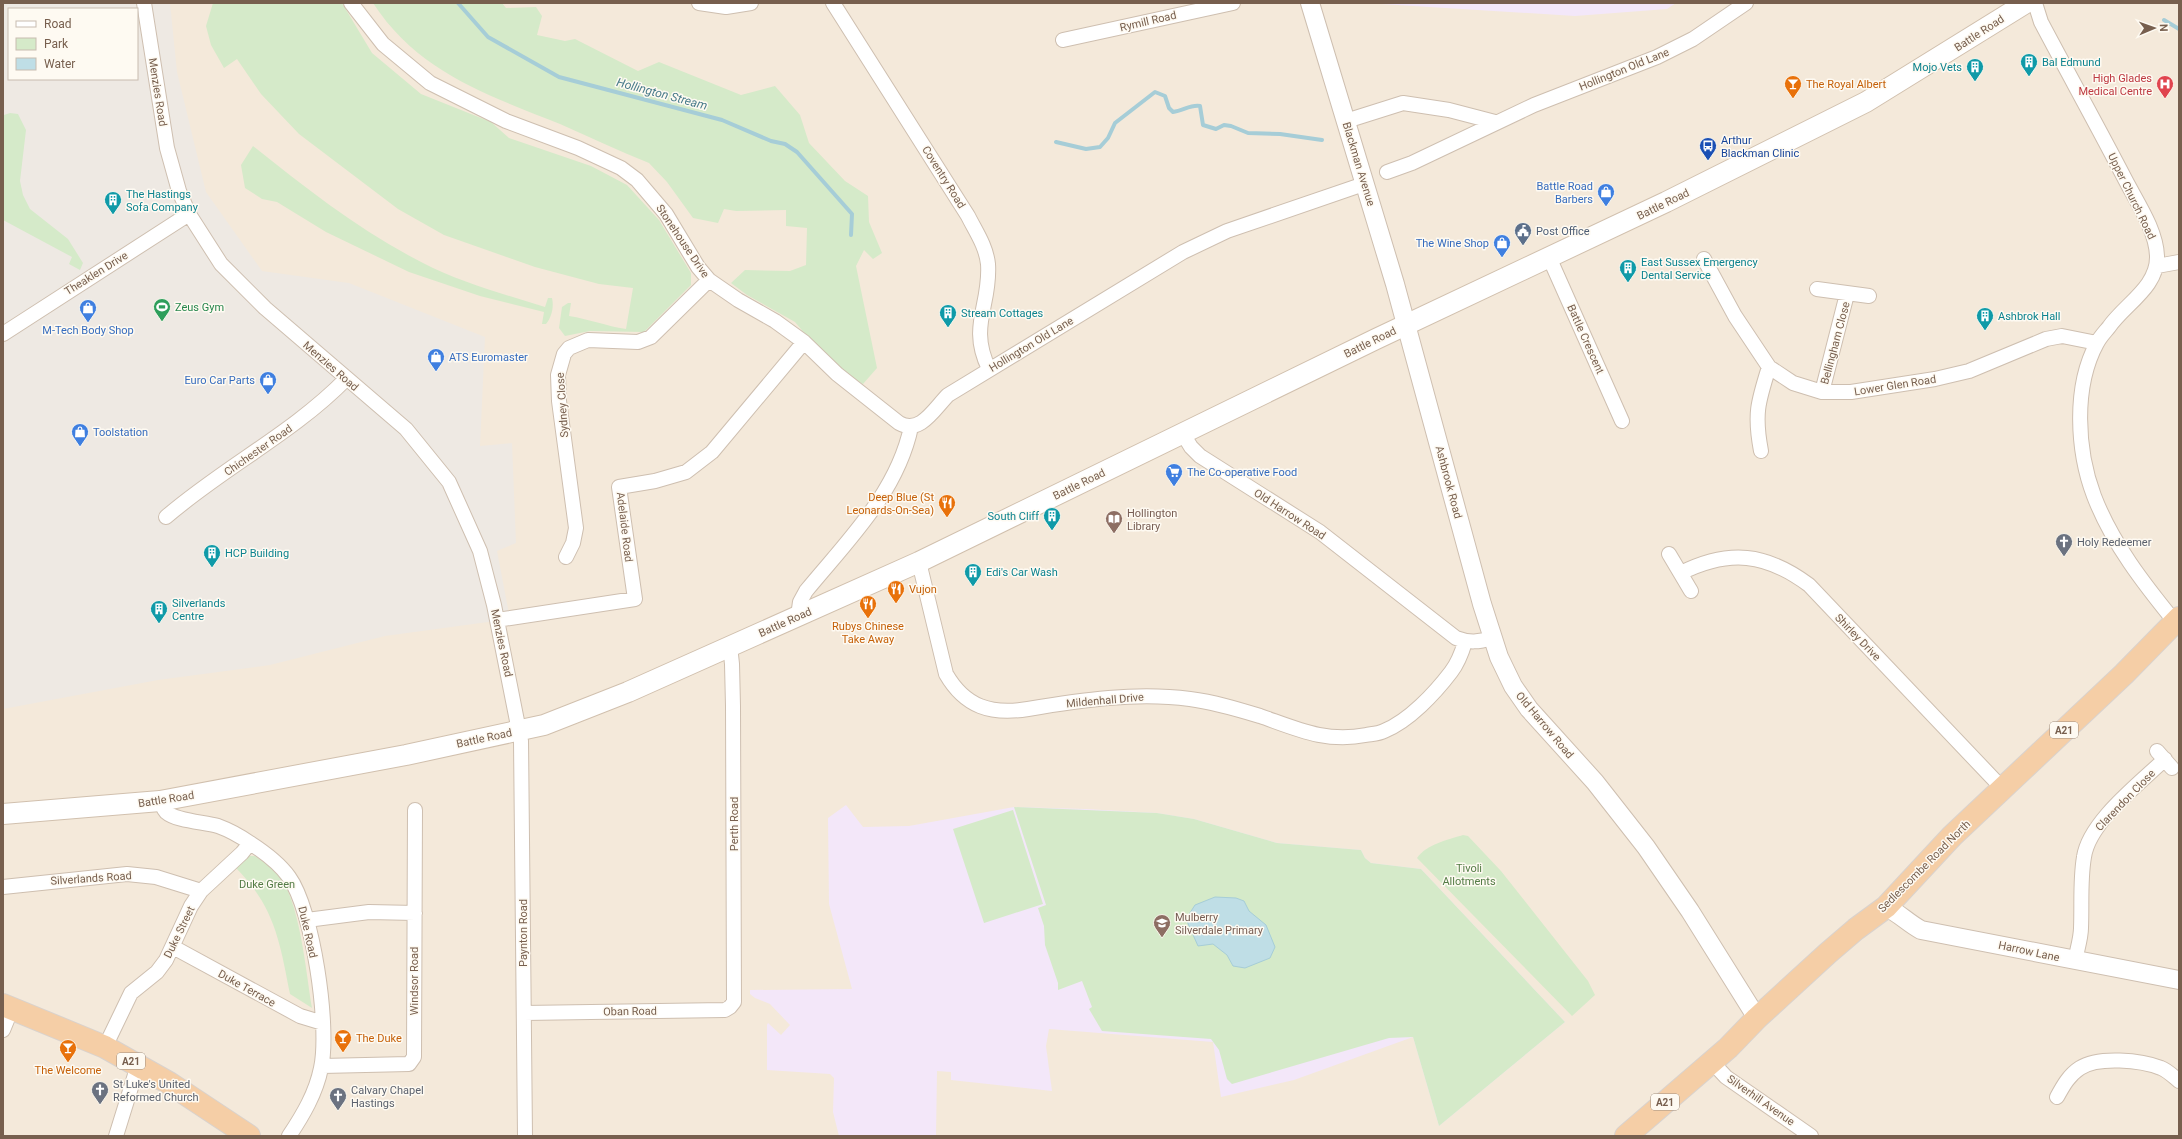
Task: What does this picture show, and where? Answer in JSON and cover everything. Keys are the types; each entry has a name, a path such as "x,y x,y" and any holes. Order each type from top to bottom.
{"highway":[{"name":"Sedlescombe Road North","path":"1626,1136 1712,1062 1757,1018 1856,929 1886,907 1952,836 2124,674 2177,620"},
{"name":"A21","path":"7,1006 105,1047 138,1065 249,1136"}],"main road":[{"name":"Battle Road","path":"3,814 160,801 520,731 544,725 628,692 918,562 1406,325 1666,202 1866,102 2026,3"}],"street":[{"name":"Menzies Road","path":"144,3 167,148 179,191 189,214 221,264 265,308 406,429 450,482 480,551 497,620 520,731"},
{"name":"Stonehouse Drive","path":"351,3 383,44 430,83 506,121 578,148 620,168 636,180 666,214 698,267 709,280 738,300 775,320 804,342 837,374 898,423 911,427"},
{"path":"699,3 726,7 751,3"},
{"name":"Coventry Road","path":"833,3 944,177 984,247 988,278 980,319 979,343 989,369"},
{"name":"Rymill Road","path":"1064,40 1233,3"},
{"name":"Blackman Avenue","path":"1310,3 1406,325"},
{"name":"Hollington Old Lane","path":"1387,172 1412,163 1495,122 1534,105 1657,57 1693,39 1746,3"},
{"name":"Upper Church Road","path":"2035,3 2041,22 2143,214 2155,242 2157,266"},
{"path":"1346,121 1403,103 1449,110 1495,122"},
{"name":"Hollington Old Lane","path":"911,427 919,425 948,395 1183,252 1228,231 1364,184"},
{"name":"Theaklen Drive","path":"3,334 189,214"},
{"name":"Battle Crescent","path":"1549,257 1622,421"},
{"name":"Lower Glen Road","path":"1704,260 1735,316 1769,367 1793,383 1822,392 1866,391 1935,379 1970,371 2046,340 2062,336 2097,343"},
{"path":"2177,620 2144,583 2116,540 2094,496 2083,449 2081,412 2087,369 2097,343 2118,315 2150,282 2157,266 2179,262"},
{"name":"Sydney Close","path":"566,557 573,542 576,528 559,401 558,375 564,354 569,348 588,340 638,342 651,337 709,280"},
{"name":"Bellingham Close","path":"1817,289 1869,296"},
{"name":"Bellingham Close","path":"1822,392 1847,294"},
{"name":"Ashbrook Road","path":"1406,325 1492,638"},
{"name":"Adelaide Road","path":"497,620 635,599 619,487 655,481 686,472 712,452 804,342"},
{"path":"1761,451 1756,411 1769,367"},
{"name":"Chichester Road","path":"166,517 230,469 301,420 324,402 346,379"},
{"path":"798,616 800,602 806,591 877,505 907,445 911,427"},
{"name":"Old Harrow Road","path":"1183,434 1191,448 1200,456 1320,532 1444,629 1465,642"},
{"path":"1669,554 1691,591"},
{"name":"Shirley Drive","path":"1681,573 1710,561 1734,557 1752,558 1773,563 1791,572 1809,585 2002,788"},
{"name":"Mildenhall Drive","path":"918,562 946,674 954,689 969,701 989,709 1009,712 1114,697 1146,695 1190,699 1224,705 1327,738 1356,737 1383,732 1406,718 1452,671 1465,642"},
{"path":"1465,642 1478,642 1492,638"},
{"name":"Old Harrow Road","path":"1492,638 1499,657 1513,686 1529,709 1595,782 1646,847 1690,911 1757,1018"},
{"name":"Perth Road","path":"730,646 732,664 733,714 734,1002"},
{"name":"Paynton Road","path":"520,731 522,760 525,1136"},
{"name":"Clarendon Close","path":"2075,961 2081,930 2081,881 2084,856 2088,844 2094,831 2104,818 2164,759"},
{"name":"Duke Road","path":"160,801 165,811 173,816 217,826 250,843 274,860 288,876 302,903 307,920 316,968 323,1023 322,1066 317,1086 305,1112 289,1136"},
{"name":"Windsor Road","path":"322,1066 409,1064 414,1057 415,810"},
{"name":"Duke Street","path":"105,1047 131,993 157,972 173,947 191,906 201,891 242,853 250,843"},
{"name":"Silverlands Road","path":"3,887 127,874 156,877 201,891"},
{"name":"Harrow Lane","path":"1886,907 1898,913 1906,922 1921,930 2179,980"},
{"path":"307,920 369,912 414,913"},
{"name":"Duke Terrace","path":"173,947 292,1013 310,1021 323,1023"},
{"name":"Oban Road","path":"524,1013 725,1010 734,1002"},
{"path":"3,1030 7,1006"},
{"path":"2057,1097 2068,1078 2080,1068 2098,1060 2127,1061 2162,1068 2179,1081"},
{"name":"Silverhill Avenue","path":"1712,1062 1726,1077 1811,1136"},
{"path":"116,1136 138,1065"}],"shaded area":[{"path":"3,3 2179,3 2179,1136 3,1136"},
{"path":"3,3 170,3 177,72 206,192 262,271 349,283 485,337 480,446 512,443 516,543 497,551 510,619 385,636 270,665 158,680 3,709"},
{"path":"1365,3 1676,3 1667,9 1575,16"},
{"name":"Mulberry Silverdale Primary","path":"846,805 863,827 909,826 1014,807 1085,809 1157,813 1194,819 1277,843 1361,850 1365,858 1371,863 1421,869 1565,1022 1439,1126 1413,1037 1294,1080 1221,1097 1213,1042 1049,1029 1046,1046 1052,1091 951,1080 951,1072 937,1071 936,1136 839,1136 833,1112 834,1078 830,1074 767,1070 768,1023 781,1035 790,1025 770,1004 755,998 750,994 750,990 852,989 829,904 828,818"}],"green space":[{"path":"213,3 342,3 372,53 421,94 491,122 509,138 591,166 627,185 659,220 691,273 691,285 644,332 590,331 565,336 559,328 562,307 568,303 571,303 569,316 626,329 633,288 599,284 535,267 444,235 398,209 299,134 261,94 237,59 224,68 211,45 206,26"},
{"path":"373,3 502,3 506,8 536,7 542,16 537,35 565,41 575,39 638,71 659,62 741,95 775,86 800,115 809,143 845,181 868,196 869,222 882,253 873,259 864,250 856,266 877,368 863,384 844,374 811,341 795,322 747,295 731,283 745,270 790,271 806,265 807,228 786,226 786,210 736,211 724,209 718,223 693,218 667,182 649,163 560,124 506,103 456,78 433,64 411,47 391,27"},
{"path":"10,113 18,114 26,130 20,181 23,195 30,209 68,239 83,263 80,270 69,264 72,257 3,220 4,115"},
{"path":"253,146 335,209 377,237 423,263 468,282 545,307 548,298 552,298 553,304 550,318 546,324 542,324 544,312 480,296 409,272 326,232 277,202 262,199 245,188 241,165"},
{"path":"1014,807 1157,813 1194,819 1277,843 1361,850 1365,858 1371,863 1421,869 1565,1022 1439,1126 1413,1037 1389,1038 1232,1084 1227,1079 1219,1050 1211,1039 1102,1031 1089,1009 1092,1007 1082,981 1058,990 1058,983 1045,945 1044,926 1038,908 1046,905"},
{"path":"1013,810 1043,904 984,923 953,829"},
{"name":"Tivoli Allotments","path":"1463,835 1468,836 1501,871 1588,981 1595,995 1572,1016 1417,858 1426,849 1432,846"},
{"name":"Duke Green","path":"248,856 255,856 275,870 285,885 297,917 312,1008 290,994 279,942 268,912 249,883 236,868"}],"water":[{"path":"1215,897 1236,898 1244,901 1249,911 1266,925 1275,947 1270,958 1245,968 1233,966 1227,955 1213,944 1198,946 1186,919 1195,905"}],"waterway":[{"name":"Hollington Stream","path":"458,3 488,37 559,77 722,120 771,141 785,144 797,152 852,214 851,235"},
{"name":"Hollington Stream","path":"2164,20 2179,29"},
{"name":"Hollington Stream","path":"1056,142 1086,149 1100,147 1108,138 1115,123 1155,92 1165,96 1169,108 1173,112 1193,106 1200,106 1203,125 1216,129 1224,125 1231,126 1248,133 1280,134 1322,140"}],"place":[{"name":"Bal Edmund","path":"2029,77"},
{"name":"Mojo Vets","path":"1975,82"},
{"name":"The Royal Albert","path":"1793,99"},
{"name":"High Glades Medical Centre","path":"2165,99"},
{"name":"Arthur Blackman Clinic","path":"1708,161"},
{"name":"Battle Road Barbers","path":"1606,207"},
{"name":"The Hastings Sofa Company","path":"113,215"},
{"name":"Post Office","path":"1523,246"},
{"name":"The Wine Shop","path":"1502,258"},
{"name":"East Sussex Emergency Dental Service","path":"1628,283"},
{"name":"Zeus Gym","path":"162,322"},
{"name":"M-Tech Body Shop","path":"88,323"},
{"name":"Stream Cottages","path":"948,328"},
{"name":"Ashbrok Hall","path":"1985,331"},
{"name":"ATS Euromaster","path":"436,372"},
{"name":"Euro Car Parts","path":"268,395"},
{"name":"Toolstation","path":"80,447"},
{"name":"The Co-operative Food","path":"1174,487"},
{"name":"Deep Blue (St Leonards-On-Sea)","path":"947,518"},
{"name":"South Cliff","path":"1052,531"},
{"name":"Hollington Library","path":"1114,534"},
{"name":"Holy Redeemer","path":"2064,557"},
{"name":"HCP Building","path":"212,568"},
{"name":"Edi's Car Wash","path":"973,587"},
{"name":"Vujon","path":"896,604"},
{"name":"Rubys Chinese Take Away","path":"868,619"},
{"name":"Silverlands Centre","path":"159,624"},
{"name":"Mulberry Silverdale Primary","path":"1162,938"},
{"name":"The Duke","path":"343,1053"},
{"name":"The Welcome","path":"68,1063"},
{"name":"St Luke's United Reformed Church","path":"100,1105"},
{"name":"Calvary Chapel Hastings","path":"338,1111"}]}
